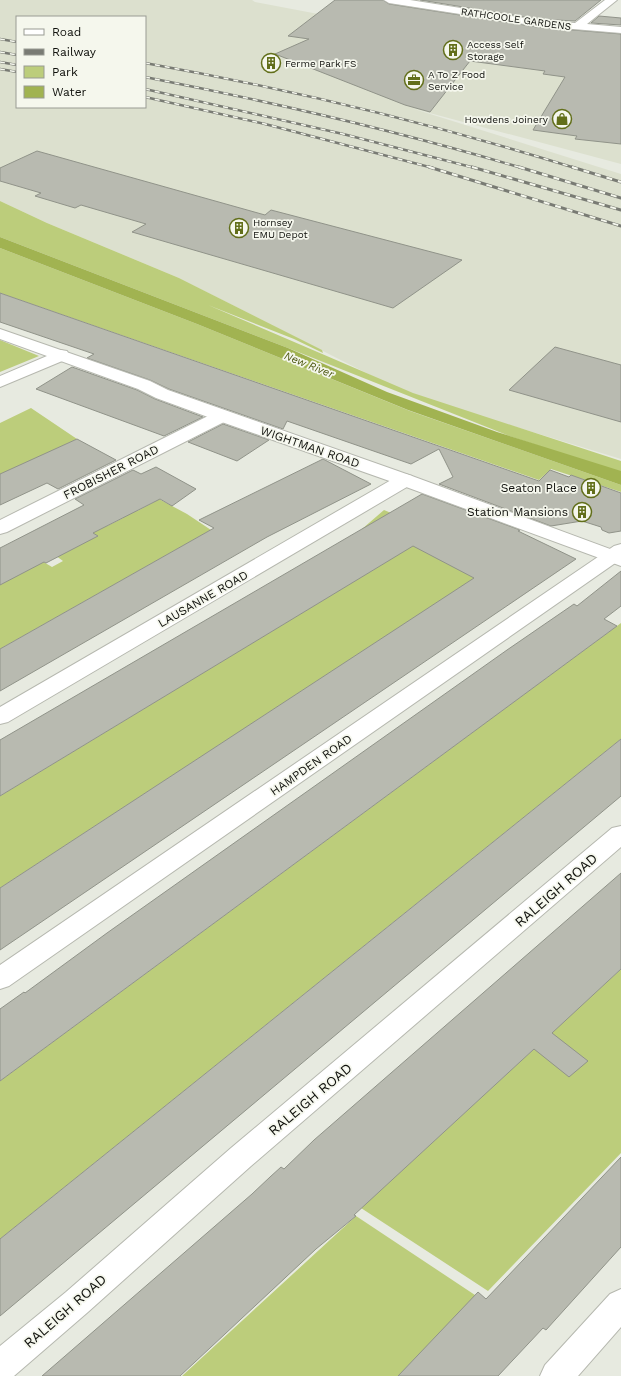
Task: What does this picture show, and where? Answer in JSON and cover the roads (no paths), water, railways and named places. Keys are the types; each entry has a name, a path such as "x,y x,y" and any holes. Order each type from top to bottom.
{"street":[{"name":"RATHCOOLE GARDENS","path":"389,0 537,23 576,27 612,0"},
{"path":"576,27 621,30"},
{"name":"WIGHTMAN ROAD","path":"0,334 144,385 162,394 222,416 405,480 508,519 618,555"},
{"path":"0,382 61,355"},
{"name":"FROBISHER ROAD","path":"0,528 222,416"},
{"name":"LAUSANNE ROAD","path":"0,717 244,576 405,480"},
{"name":"HAMPDEN ROAD","path":"0,979 618,555"},
{"name":"RALEIGH ROAD","path":"0,1367 77,1302 237,1161 621,834"},
{"path":"557,1376 621,1304"}],"water":[{"name":"New River","path":"0,237 288,348 387,392 497,432 621,471 621,485 408,410 197,324 0,248"}],"railway":[{"path":"0,39 16,42"},
{"path":"0,52 16,55"},
{"path":"0,62 16,65"},
{"path":"146,63 254,84 362,109 415,122 575,168"},
{"path":"0,69 16,72"},
{"path":"146,77 335,118 475,154 522,168"},
{"path":"146,89 343,134 475,168"},
{"path":"146,97 265,124 433,168"},
{"path":"429,167 621,226"},
{"path":"472,167 621,210"},
{"path":"519,167 621,198"},
{"path":"572,167 621,182"}],"place":[{"name":"Access Self Storage","path":"453,50"},
{"name":"Ferme Park FS","path":"271,63"},
{"name":"A To Z Food Service","path":"414,80"},
{"name":"Howdens Joinery","path":"562,119"},
{"name":"Hornsey EMU Depot","path":"239,228"},
{"name":"Seaton Place","path":"591,488"},
{"name":"Station Mansions","path":"582,512"}]}
